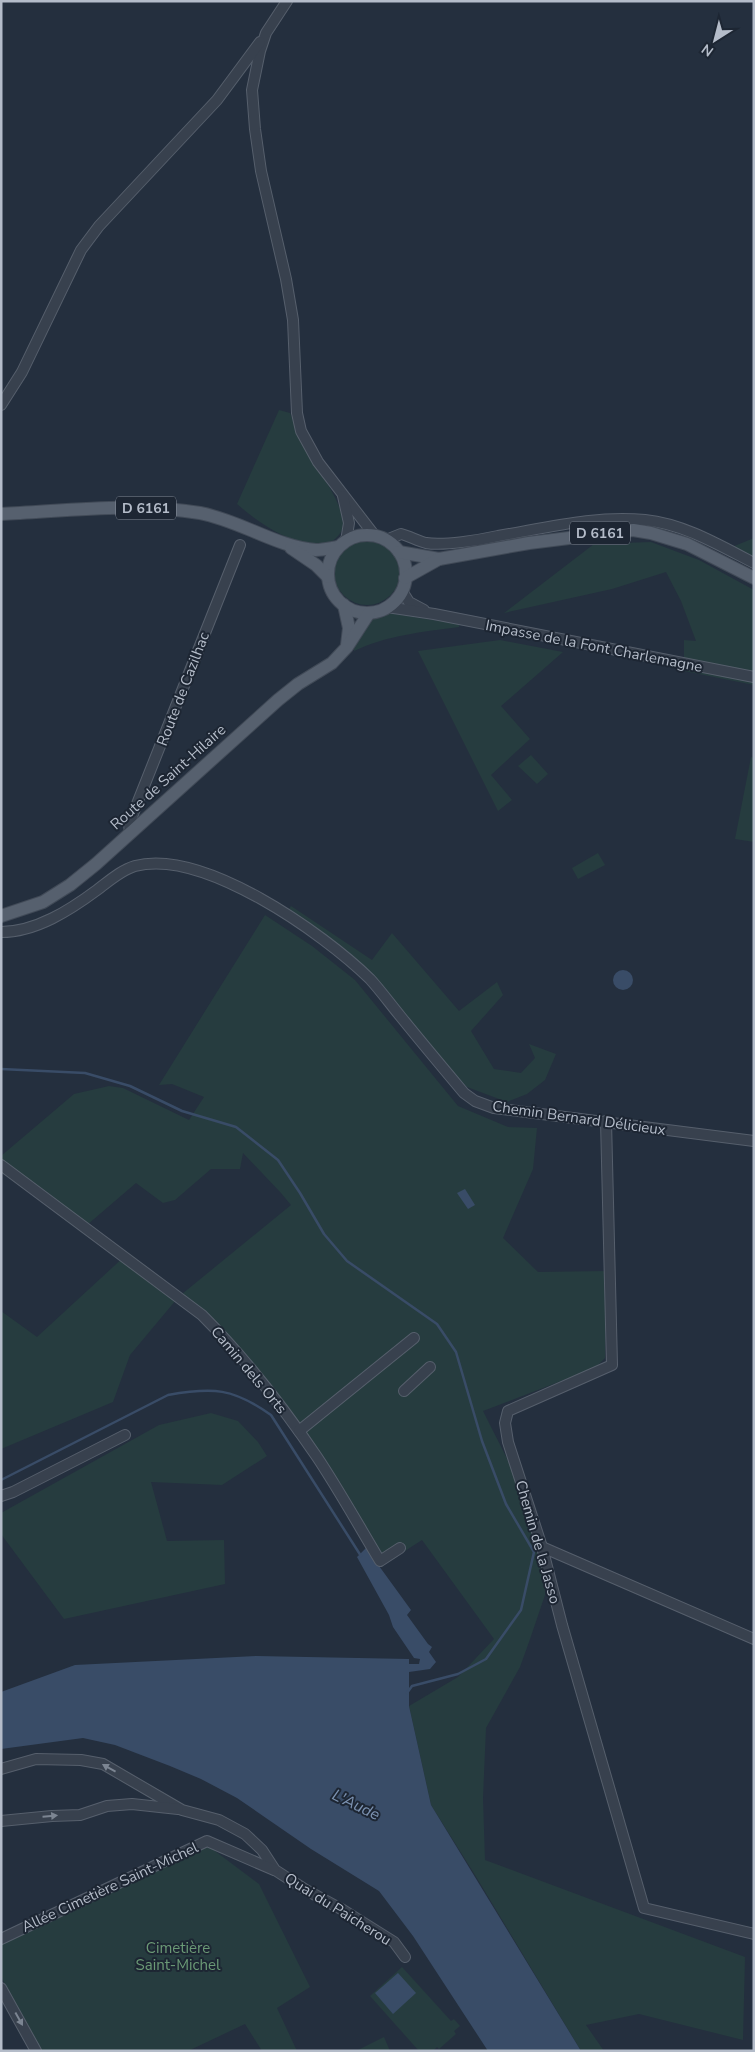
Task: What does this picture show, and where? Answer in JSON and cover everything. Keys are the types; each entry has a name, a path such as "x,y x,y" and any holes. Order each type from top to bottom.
{"main road":[{"name":"D 6161","path":"1,514 133,508 171,509 202,514 238,523 285,544 316,565 328,577"},
{"name":"D 6161","path":"399,552 439,559 529,543 633,530 651,533 687,544 754,578"},
{"path":"359,536 380,538 399,552 405,567 404,584 395,601 387,607 370,613 356,612 344,606 333,594 328,577 330,562 342,544 359,536"},
{"name":"D 6161","path":"285,544 318,550 342,544"},
{"name":"D 6161","path":"404,584 439,559"},
{"path":"344,606 349,628 347,648"},
{"name":"Route de Saint-Hilaire","path":"1,916 43,902 96,864 278,700 298,684 332,663 347,648 370,613"}],"street":[{"path":"1,405 22,372 81,250 99,226 217,100 287,1"},
{"path":"266,33 260,51 252,90 255,129 293,320 297,414 301,431 318,462 342,495 380,538 401,534 426,543 473,541 580,522 620,518 647,520 674,526 705,538 754,563"},
{"path":"342,495 348,523 342,544"},
{"name":"Route de Cazilhac","path":"130,833 129,824 240,545"},
{"path":"404,584 409,602 434,614"},
{"path":"387,607 434,614"},
{"name":"Impasse de la Font Charlemagne","path":"434,614 754,677"},
{"name":"Chemin Bernard Délicieux","path":"1,932 28,928 54,918 79,904 115,876 132,867 150,863 189,868 223,880 259,898 341,954 370,980 464,1093 475,1101 494,1108 754,1141"},
{"name":"Chemin de la Jasso","path":"606,1122 612,1365 508,1410 505,1423 508,1442 542,1547 562,1625 644,1908 754,1934"},
{"name":"Camin dels Orts","path":"1,1165 202,1315 228,1341 299,1431 380,1561 400,1548"},
{"path":"299,1431 414,1338"},
{"path":"404,1391 430,1368"},
{"path":"1,1496 13,1492 125,1435"},
{"path":"542,1547 754,1639"},
{"name":"Quai du Paicherou","path":"1,1769 36,1759 103,1764 182,1810 219,1820 245,1834 262,1850 275,1870 394,1942 405,1957"},
{"path":"132,1804 138,1800 140,1791 138,1785"},
{"path":"1,1821 80,1815 107,1806 132,1804 182,1810"},
{"name":"Allée Cimetière Saint-Michel","path":"1,1939 207,1841 275,1870"},
{"path":"1,1988 36,2051"}],"green space":[{"path":"279,410 290,413 306,450 339,507 342,528 338,536 330,542 314,544 282,535 254,518 237,504"},
{"path":"754,538 754,559 732,547"},
{"path":"373,539 391,548 398,559 400,572 398,585 391,596 380,603 361,605 343,596 336,585 334,566 343,548 354,541"},
{"path":"651,542 699,560 754,590 754,685 684,671 684,640 696,641 681,601 666,572 612,589 504,613 594,544"},
{"path":"388,613 459,624 459,627 392,638 354,651 358,637 368,623 377,616"},
{"path":"500,640 563,652 501,706 530,739 491,775 512,800 498,811 418,651"},
{"path":"531,755 548,774 537,784 518,766"},
{"path":"751,757 754,758 754,842 735,839"},
{"path":"598,853 605,865 578,879 572,868"},
{"path":"291,906 372,960 392,933 459,1011 497,982 503,995 471,1031 494,1069 521,1073 535,1058 529,1044 556,1054 545,1080 527,1094 507,1102 467,1087 416,1035 370,980 285,915"},
{"path":"265,915 312,946 355,980 458,1106 508,1127 537,1128 533,1169 503,1238 538,1272 606,1271 605,1358 595,1368 483,1411 528,1500 547,1557 545,1595 529,1642 520,1667 486,1728 483,1798 485,1860 745,1957 743,2040 639,2014 586,2025 604,2051 581,2051 431,1805 409,1706 458,1677 494,1639 422,1540 385,1564 304,1432 181,1294 130,1355 113,1402 1,1449 1,1311 37,1337 126,1255 182,1294 291,1205 243,1153 240,1169 211,1169 175,1200 163,1203 136,1183 87,1225 1,1164 1,1156 74,1094 109,1086 123,1088 189,1120 204,1097 172,1084 159,1085"},
{"path":"211,1413 238,1421 258,1442 267,1456 222,1485 151,1482 167,1541 224,1540 225,1584 64,1619 1,1534 1,1513 159,1425"},
{"name":"Cimetière Saint-Michel","path":"207,1845 259,1884 310,1987 277,2008 297,2051 262,2051 245,2024 188,2051 42,2051 1,1977 1,1942"},
{"path":"402,1967 451,2021 454,2019 460,2026 454,2031 456,2034 439,2049 437,2047 433,2051 419,2051 370,1996"},
{"path":"384,2037 390,2051 356,2051"}],"water":[{"path":"623,970 630,973 633,980 630,987 623,990 616,987 613,980 616,973"},
{"path":"465,1189 475,1205 468,1209 457,1193"},
{"name":"L'Aude","path":"366,1548 411,1610 407,1615 432,1647 429,1652 436,1662 430,1669 409,1672 409,1706 431,1805 581,2051 488,2051 413,1936 379,1891 311,1849 237,1798 201,1779 115,1745 83,1738 1,1749 1,1692 75,1665 256,1656 409,1659 409,1664 419,1664 420,1659 414,1658 393,1627 389,1615 357,1557"},
{"path":"398,1973 416,1993 393,2014 375,1993"}],"waterway":[{"path":"1,1069 85,1073 130,1086 182,1111 236,1127 278,1160 324,1234 347,1261 437,1324 456,1352 482,1441 506,1504 534,1552 521,1610 486,1659 458,1674 412,1686 407,1693"},
{"path":"1,1480 168,1395 198,1391 222,1392 245,1399 271,1415 361,1556"}]}
